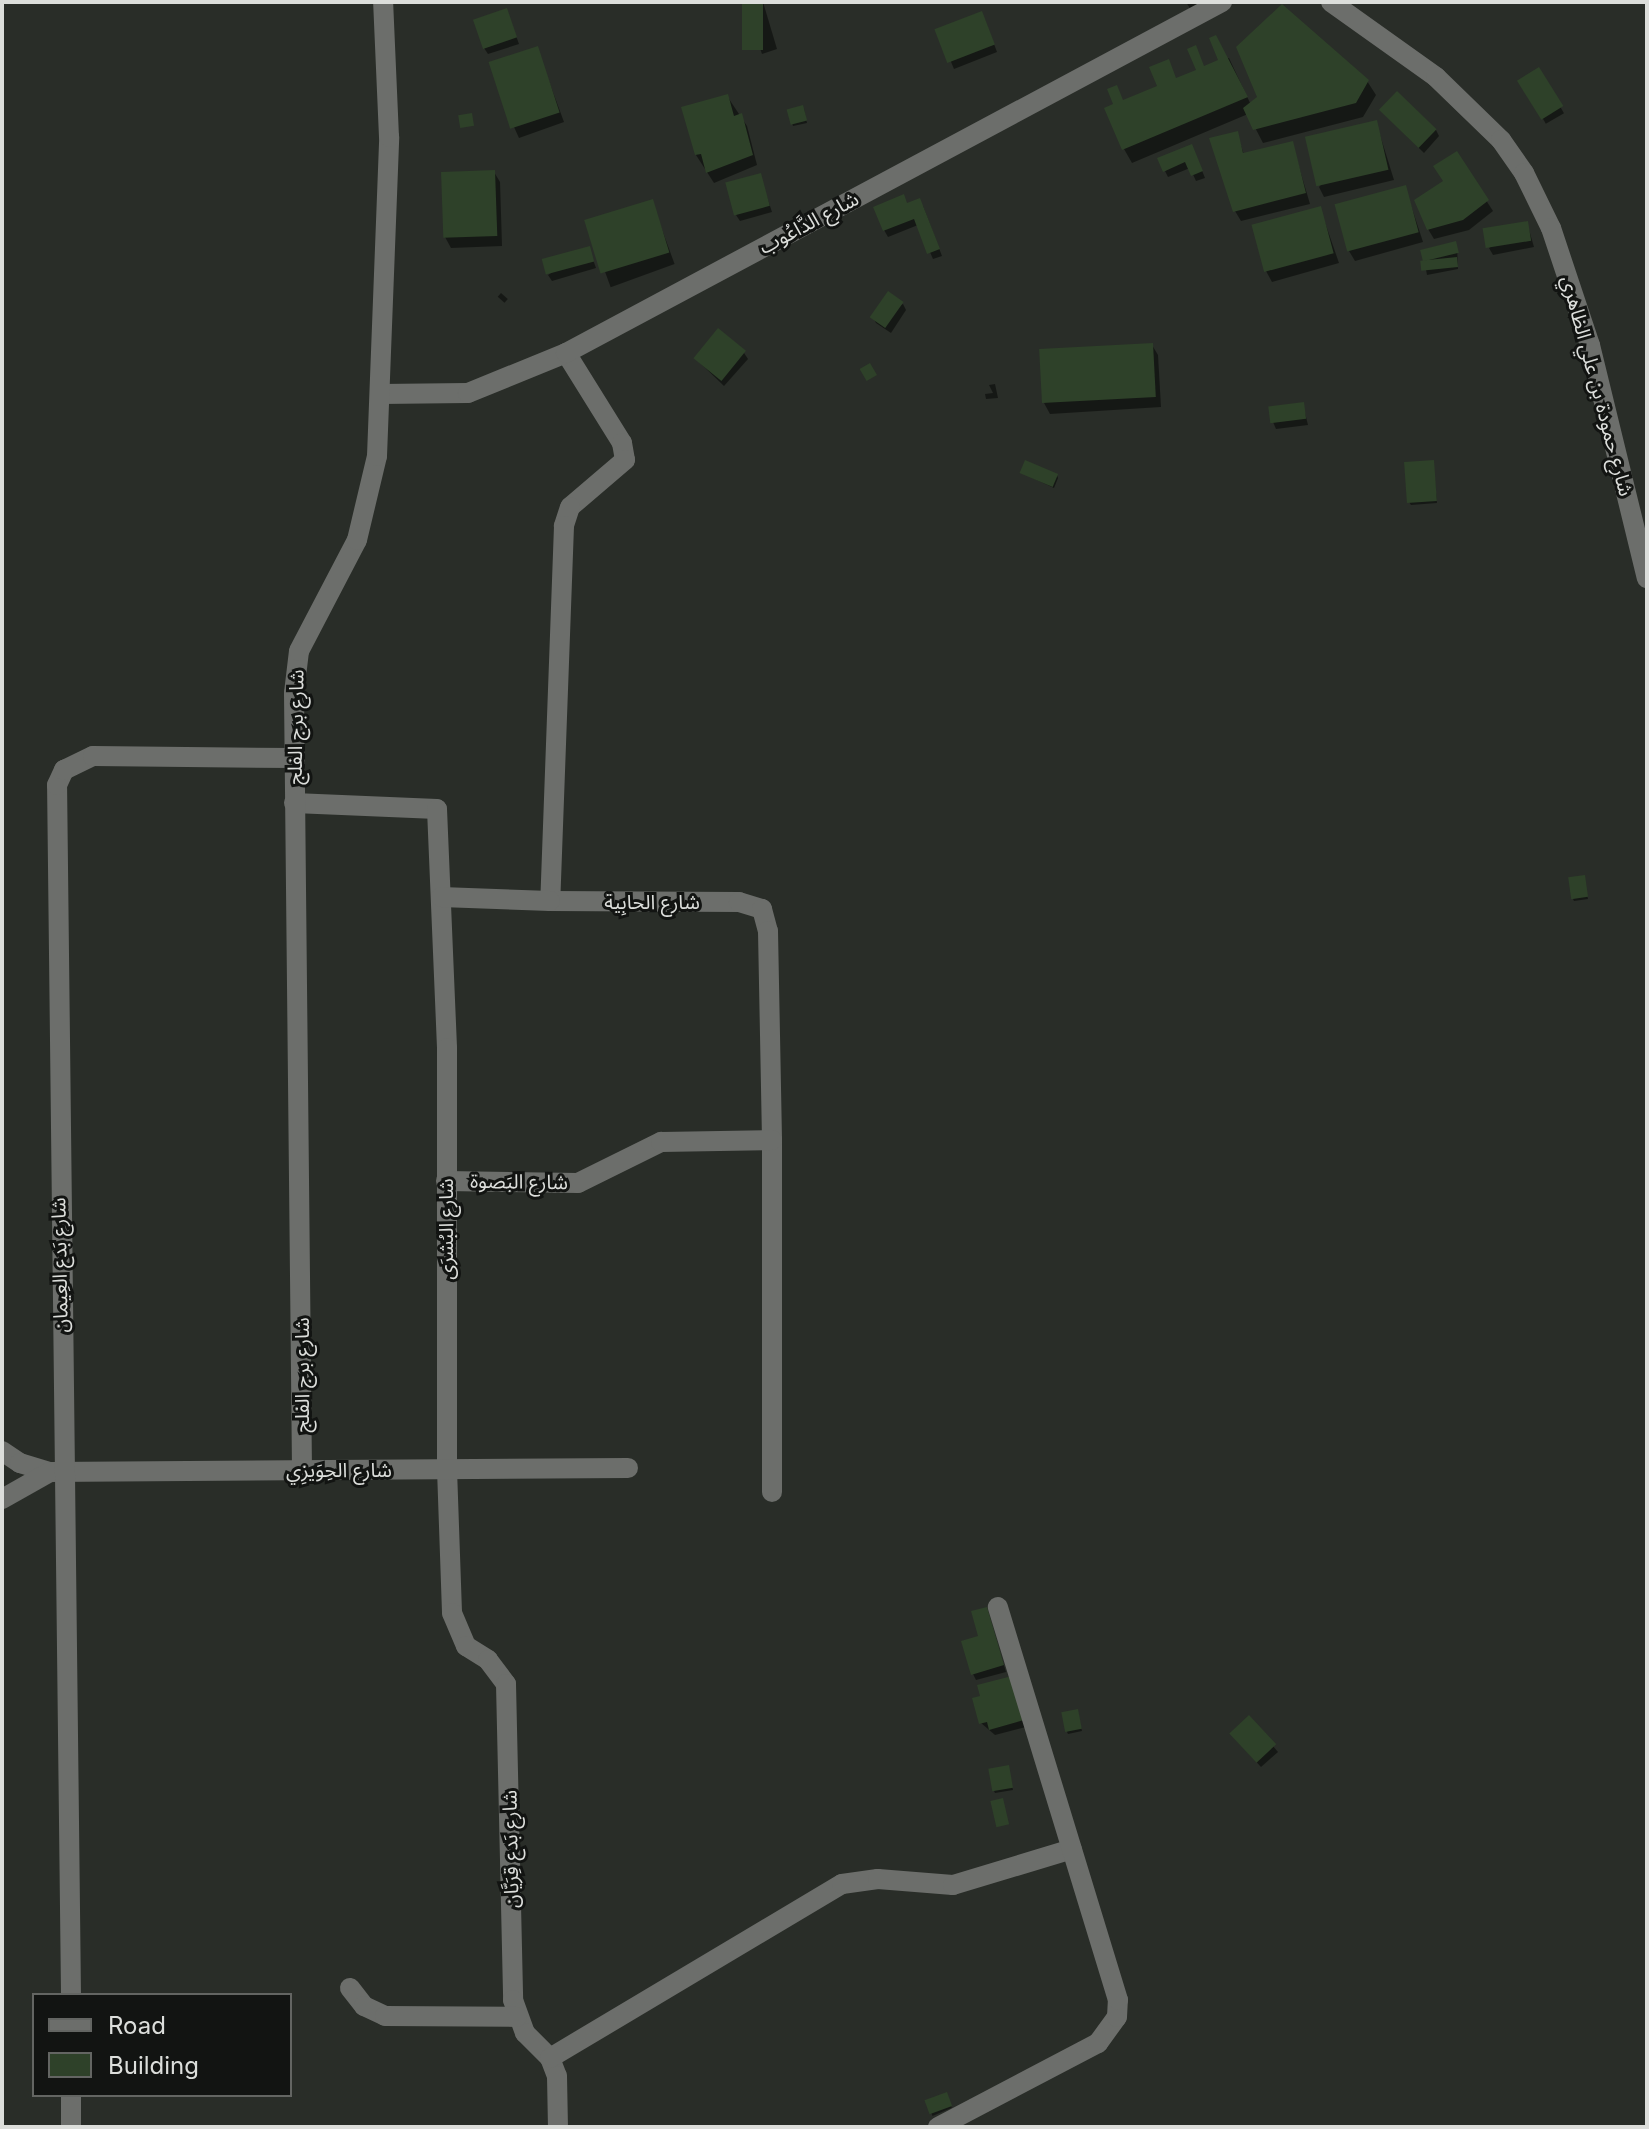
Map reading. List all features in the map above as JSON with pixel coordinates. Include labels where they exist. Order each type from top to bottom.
[{"type":"street","name":"شارع برج الفلج","points":[[302,1470],[293,758],[299,651],[357,540],[377,456],[389,137],[383,2]]},
{"type":"street","name":"شارع الدَّاعُوب","points":[[381,394],[468,393],[566,353],[1222,2]]},
{"type":"street","name":"شارع حمودة بن علي الظاهري","points":[[1331,2],[1436,77],[1501,140],[1524,173],[1551,228],[1590,345],[1647,578]]},
{"type":"street","points":[[441,897],[550,901],[564,526],[570,507],[625,460],[622,443],[566,353]]},
{"type":"street","name":"شارع بَدع العِيمان","points":[[71,1993],[56,1472],[57,785],[64,770],[93,756],[293,758]]},
{"type":"street","name":"شارع البُشرَى","points":[[294,803],[437,809],[446,1181],[447,1469],[452,1613],[466,1646]]},
{"type":"street","name":"شارع الحابِية","points":[[550,901],[739,902],[762,909],[768,931],[772,1140],[772,1492]]},
{"type":"street","name":"شارع البَصوة","points":[[446,1181],[578,1183],[661,1142],[772,1140]]},
{"type":"street","name":"شارع الحِوَيزِي","points":[[2,1451],[20,1463],[56,1472],[628,1468]]},
{"type":"street","name":"شارع الحِوَيزِي","points":[[2,1499],[56,1472]]},
{"type":"street","points":[[938,2127],[1110,2032],[1118,2000],[998,1607]]},
{"type":"street","name":"شارع بَدع قِرَيَّان","points":[[466,1646],[499,1671],[509,1699],[517,2017]]},
{"type":"street","points":[[550,2058],[842,1884],[878,1879],[931,1888],[953,1885],[1072,1849]]},
{"type":"street","points":[[350,1988],[364,2006],[385,2016],[517,2017],[550,2058],[557,2076],[558,2127]]},
{"type":"street","points":[[71,2097],[71,2127]]},
{"type":"building","points":[[742,2],[763,2],[763,50],[742,50]]},
{"type":"building","points":[[1282,4],[1369,80],[1356,103],[1253,130],[1243,108],[1257,97],[1236,47]]},
{"type":"building","points":[[507,8],[517,37],[483,49],[473,20]]},
{"type":"building","points":[[982,11],[995,45],[947,63],[934,29]]},
{"type":"building","points":[[1216,35],[1248,97],[1122,150],[1104,108],[1113,104],[1107,89],[1117,85],[1123,100],[1157,86],[1149,67],[1169,59],[1176,78],[1196,70],[1187,49],[1196,45],[1204,66],[1218,60],[1209,38]]},
{"type":"building","points":[[538,46],[560,113],[510,129],[489,62]]},
{"type":"building","points":[[1539,67],[1563,106],[1541,120],[1517,81]]},
{"type":"building","points":[[1397,91],[1437,129],[1419,148],[1379,110]]},
{"type":"building","points":[[728,94],[734,116],[742,113],[753,155],[706,173],[701,154],[695,155],[681,107]]},
{"type":"building","points":[[803,105],[807,120],[791,125],[787,109]]},
{"type":"building","points":[[472,113],[474,126],[460,128],[458,115]]},
{"type":"building","points":[[1377,120],[1388,170],[1316,186],[1305,137]]},
{"type":"building","points":[[1238,131],[1243,153],[1293,141],[1306,193],[1233,212],[1209,138]]},
{"type":"building","points":[[1192,144],[1203,171],[1191,176],[1185,162],[1163,172],[1157,158]]},
{"type":"building","points":[[1457,151],[1489,200],[1463,220],[1427,230],[1414,200],[1443,181],[1433,166]]},
{"type":"building","points":[[495,170],[497,236],[443,238],[441,172]]},
{"type":"building","points":[[761,173],[770,206],[734,215],[725,183]]},
{"type":"building","points":[[1406,185],[1419,232],[1347,251],[1335,204]]},
{"type":"building","points":[[904,194],[907,203],[920,198],[940,249],[927,254],[914,219],[883,231],[873,207]]},
{"type":"building","points":[[653,199],[669,253],[601,274],[584,220]]},
{"type":"building","points":[[1321,206],[1334,253],[1264,272],[1251,225]]},
{"type":"building","points":[[1528,221],[1531,241],[1486,248],[1483,228]]},
{"type":"building","points":[[1456,241],[1459,253],[1423,262],[1420,250]]},
{"type":"building","points":[[590,246],[594,261],[546,274],[542,259]]},
{"type":"building","points":[[1457,257],[1458,267],[1421,271],[1420,261]]},
{"type":"building","points":[[888,291],[904,302],[885,328],[870,317]]},
{"type":"building","points":[[718,328],[746,351],[721,381],[693,358]]},
{"type":"building","points":[[1153,343],[1156,397],[1042,403],[1039,349]]},
{"type":"building","points":[[870,363],[877,375],[867,381],[860,369]]},
{"type":"building","points":[[1304,402],[1306,419],[1270,423],[1268,406]]},
{"type":"building","points":[[1025,460],[1058,474],[1053,487],[1020,473]]},
{"type":"building","points":[[1434,460],[1437,501],[1407,503],[1404,462]]},
{"type":"building","points":[[1585,875],[1588,897],[1571,899],[1568,877]]},
{"type":"building","points":[[987,1607],[1004,1665],[971,1675],[961,1641],[978,1636],[971,1611]]},
{"type":"building","points":[[1012,1676],[1024,1720],[989,1730],[987,1722],[979,1724],[972,1698],[980,1696],[977,1685]]},
{"type":"building","points":[[1078,1709],[1082,1729],[1065,1732],[1061,1712]]},
{"type":"building","points":[[1249,1715],[1276,1744],[1257,1763],[1229,1733]]},
{"type":"building","points":[[1009,1765],[1013,1788],[992,1791],[988,1769]]},
{"type":"building","points":[[1003,1798],[1009,1824],[996,1827],[990,1801]]},
{"type":"building","points":[[947,2092],[952,2106],[930,2114],[924,2100]]}]
